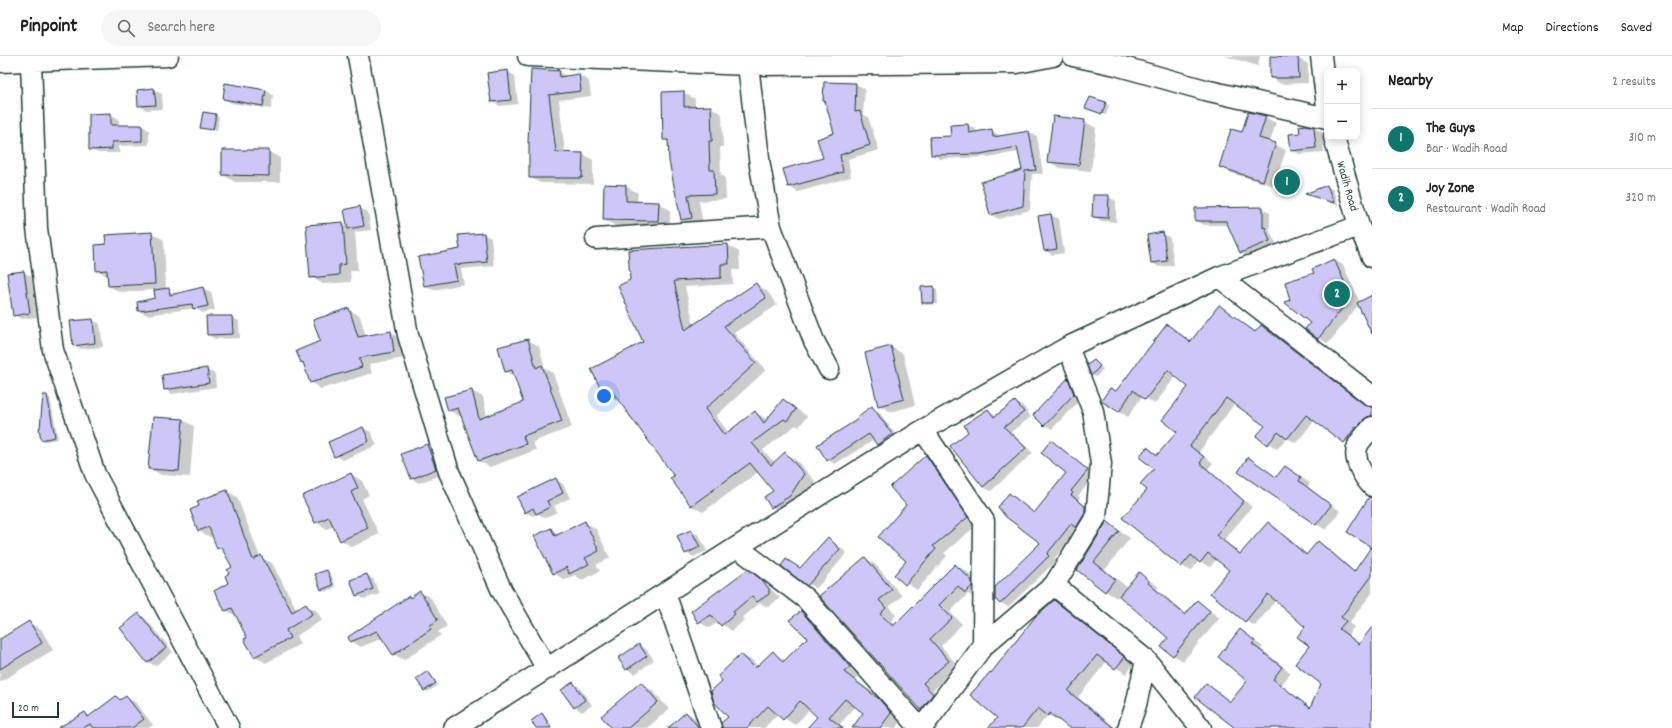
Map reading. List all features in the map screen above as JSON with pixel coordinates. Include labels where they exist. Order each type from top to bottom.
[{"type":"street","points":[[0,62],[168,56]]},
{"type":"street","points":[[358,56],[408,335],[449,472],[502,591],[547,669]]},
{"type":"street","points":[[528,56],[748,65],[1017,63],[1053,56]]},
{"type":"street","points":[[1072,56],[1116,65],[1204,90],[1324,117]]},
{"type":"street","points":[[1321,56],[1327,104]]},
{"type":"street","points":[[31,61],[37,228],[53,350],[95,474],[229,728]]},
{"type":"street","points":[[748,65],[760,166],[771,227],[814,341],[829,369]]},
{"type":"street","name":"Wadih Road","points":[[1335,140],[1359,226],[1372,257]]},
{"type":"street","points":[[454,728],[923,430],[1068,347],[1219,278],[1359,226]]},
{"type":"street","points":[[596,239],[771,227]]},
{"type":"street","points":[[1219,278],[1372,396]]},
{"type":"street","points":[[737,547],[806,599],[921,728],[983,646],[1054,585],[1096,517],[1101,464],[1094,411],[1068,347]]},
{"type":"street","points":[[1372,427],[1358,446],[1358,464],[1364,477],[1372,486]]},
{"type":"street","points":[[923,430],[984,521],[983,646]]},
{"type":"street","points":[[1054,585],[1146,660],[1201,728]]},
{"type":"street","points":[[665,593],[711,728]]},
{"type":"street","points":[[1128,728],[1136,705],[1146,660]]},
{"type":"building","points":[[1270,56],[1298,57],[1299,78],[1270,78]]},
{"type":"building","points":[[531,69],[560,71],[559,77],[579,74],[581,91],[549,95],[556,152],[583,153],[582,178],[529,178],[529,142],[528,143]]},
{"type":"building","points":[[508,70],[511,100],[491,102],[487,73]]},
{"type":"building","points":[[824,82],[856,83],[855,112],[860,111],[870,145],[840,155],[843,172],[788,187],[783,169],[823,158],[817,139],[834,133],[825,101],[823,101]]},
{"type":"building","points":[[225,83],[266,90],[263,106],[223,99]]},
{"type":"building","points":[[154,88],[156,105],[138,106],[137,90]]},
{"type":"building","points":[[684,91],[684,107],[711,106],[712,141],[709,141],[710,170],[714,170],[715,194],[688,195],[692,218],[681,220],[669,161],[668,140],[663,140],[662,92]]},
{"type":"building","points":[[1090,97],[1106,102],[1102,114],[1085,108]]},
{"type":"building","points":[[203,112],[216,114],[213,130],[200,128]]},
{"type":"building","points":[[1248,112],[1266,116],[1259,138],[1276,143],[1263,181],[1219,167],[1231,129],[1242,132]]},
{"type":"building","points":[[111,113],[111,125],[142,125],[142,141],[112,142],[112,149],[89,150],[89,114]]},
{"type":"building","points":[[1053,116],[1085,120],[1079,165],[1047,162]]},
{"type":"building","points":[[968,124],[969,133],[992,129],[993,137],[1029,131],[1036,170],[1025,171],[1023,206],[990,215],[981,182],[1022,170],[1017,147],[980,154],[931,155],[930,137],[951,136],[950,125]]},
{"type":"building","points":[[1306,125],[1314,127],[1316,148],[1291,151],[1289,134],[1300,133],[1299,126]]},
{"type":"building","points":[[222,150],[269,150],[269,176],[222,175]]},
{"type":"building","points":[[604,184],[626,185],[626,201],[659,202],[658,221],[603,220]]},
{"type":"building","points":[[1327,185],[1334,203],[1305,194]]},
{"type":"building","points":[[1093,195],[1109,195],[1108,218],[1092,217]]},
{"type":"building","points":[[360,206],[364,226],[348,229],[344,210]]},
{"type":"building","points":[[1263,207],[1263,228],[1265,227],[1270,241],[1240,253],[1226,221],[1195,221],[1195,208]]},
{"type":"building","points":[[1051,214],[1057,249],[1044,251],[1038,216]]},
{"type":"building","points":[[343,222],[346,264],[339,265],[339,275],[310,278],[306,225]]},
{"type":"building","points":[[152,232],[155,284],[108,286],[107,270],[96,271],[95,245],[106,244],[105,235]]},
{"type":"building","points":[[1163,232],[1167,261],[1151,263],[1147,235]]},
{"type":"building","points":[[484,233],[487,262],[454,265],[457,280],[424,286],[418,257],[460,249],[458,235]]},
{"type":"building","points":[[728,244],[729,264],[721,264],[721,278],[674,281],[685,330],[756,283],[766,298],[724,326],[756,363],[705,409],[724,435],[755,411],[764,423],[783,399],[796,409],[787,421],[784,419],[752,443],[771,465],[785,452],[804,474],[790,496],[771,508],[764,497],[773,491],[750,463],[691,506],[670,478],[674,476],[611,390],[603,394],[591,369],[643,342],[618,286],[630,280],[628,250]]},
{"type":"building","points":[[1334,259],[1351,297],[1318,339],[1305,329],[1310,323],[1284,302],[1290,300],[1285,282],[1314,273],[1312,269]]},
{"type":"building","points":[[24,271],[30,313],[13,316],[7,273]]},
{"type":"building","points":[[934,286],[934,303],[922,303],[921,287]]},
{"type":"building","points":[[203,287],[208,306],[193,309],[192,304],[138,311],[137,302],[155,298],[154,290],[169,288],[170,295]]},
{"type":"building","points":[[1372,295],[1372,334],[1357,303]]},
{"type":"building","points":[[1219,305],[1255,332],[1261,325],[1365,405],[1372,407],[1372,416],[1367,417],[1358,427],[1356,426],[1344,443],[1306,415],[1287,439],[1278,432],[1267,445],[1256,436],[1265,426],[1226,398],[1190,446],[1204,457],[1200,463],[1244,501],[1216,535],[1240,554],[1268,522],[1306,555],[1318,541],[1354,572],[1371,547],[1347,532],[1369,497],[1372,497],[1372,576],[1341,617],[1346,621],[1339,629],[1359,644],[1372,627],[1372,728],[1235,728],[1195,697],[1206,683],[1230,702],[1247,681],[1218,657],[1240,629],[1255,641],[1252,644],[1282,667],[1273,679],[1310,708],[1321,684],[1295,664],[1309,646],[1297,637],[1305,627],[1268,594],[1245,622],[1210,593],[1229,570],[1208,553],[1200,563],[1191,555],[1181,567],[1122,518],[1147,490],[1140,484],[1154,469],[1139,457],[1147,447],[1157,455],[1177,432],[1162,420],[1188,387],[1168,370],[1145,400],[1133,390],[1119,412],[1101,401],[1110,388],[1116,391],[1167,324],[1190,342]]},
{"type":"building","points":[[349,308],[358,337],[391,331],[394,352],[359,358],[362,367],[310,383],[303,362],[301,363],[296,351],[320,341],[313,320]]},
{"type":"building","points":[[206,316],[232,316],[233,334],[207,335]]},
{"type":"building","points":[[93,319],[95,343],[73,346],[70,321]]},
{"type":"building","points":[[528,339],[536,368],[542,365],[562,421],[523,436],[526,444],[478,461],[458,408],[448,411],[444,397],[472,390],[479,419],[523,402],[512,370],[505,372],[498,347]]},
{"type":"building","points":[[891,346],[904,399],[878,406],[865,353]]},
{"type":"building","points":[[1094,360],[1100,366],[1091,376],[1087,365]]},
{"type":"building","points":[[207,368],[209,383],[164,390],[162,375]]},
{"type":"building","points":[[1068,378],[1074,394],[1044,426],[1033,415]]},
{"type":"building","points":[[43,395],[47,395],[55,437],[41,440],[39,428]]},
{"type":"building","points":[[1015,401],[1024,412],[1004,427],[1026,448],[983,487],[950,446],[968,432],[964,425],[988,409],[994,417]]},
{"type":"building","points":[[872,406],[892,434],[877,445],[869,434],[827,461],[817,445],[858,419],[857,417]]},
{"type":"building","points":[[153,417],[183,419],[179,471],[148,469]]},
{"type":"building","points":[[363,427],[369,441],[334,457],[328,442]]},
{"type":"building","points":[[1051,440],[1088,470],[1071,491],[1073,493],[1071,495],[1085,506],[1085,513],[1076,528],[1071,524],[1047,554],[1049,556],[1000,604],[995,599],[995,587],[1040,543],[1006,517],[998,507],[1009,493],[1034,513],[1066,473],[1041,453]]},
{"type":"building","points":[[427,444],[436,469],[411,479],[401,454]]},
{"type":"building","points":[[926,455],[968,517],[933,546],[936,549],[905,585],[894,575],[906,561],[878,537],[906,505],[890,487]]},
{"type":"building","points":[[1248,457],[1276,477],[1285,466],[1301,477],[1299,481],[1331,505],[1316,525],[1238,472]]},
{"type":"building","points":[[351,473],[358,488],[351,492],[368,528],[340,541],[329,517],[315,523],[302,496]]},
{"type":"building","points":[[556,478],[563,493],[547,501],[550,507],[536,514],[533,508],[525,513],[517,497]]},
{"type":"building","points":[[227,490],[253,560],[261,555],[292,612],[306,604],[312,614],[286,630],[290,638],[254,657],[244,639],[247,638],[232,608],[225,611],[214,591],[228,583],[225,576],[229,573],[227,570],[232,567],[221,547],[217,549],[209,527],[198,531],[190,510],[199,506],[197,501]]},
{"type":"building","points":[[585,521],[599,551],[585,558],[589,564],[569,574],[567,567],[553,574],[534,536],[551,528],[555,536]]},
{"type":"building","points":[[1107,521],[1119,531],[1094,562],[1115,579],[1105,592],[1077,570]]},
{"type":"building","points":[[691,530],[700,547],[685,554],[677,536]]},
{"type":"building","points":[[828,537],[840,549],[807,586],[781,566],[786,559],[800,568]]},
{"type":"building","points":[[865,557],[892,590],[879,600],[886,608],[880,614],[893,626],[955,564],[972,581],[972,586],[965,593],[958,586],[939,605],[952,618],[930,639],[949,661],[923,683],[933,694],[921,710],[819,596]]},
{"type":"building","points":[[748,569],[763,581],[769,589],[769,594],[757,602],[752,596],[733,612],[735,614],[721,626],[711,615],[698,623],[691,611]]},
{"type":"building","points":[[327,570],[333,585],[321,590],[315,574]]},
{"type":"building","points":[[1139,572],[1149,581],[1148,583],[1185,615],[1197,600],[1210,611],[1173,656],[1161,647],[1168,638],[1119,596]]},
{"type":"building","points":[[367,574],[373,589],[356,596],[350,580]]},
{"type":"building","points":[[420,591],[438,620],[429,626],[431,629],[393,655],[377,631],[350,642],[348,637],[409,596],[410,598]]},
{"type":"building","points":[[1054,600],[1125,657],[1115,669],[1097,655],[1068,691],[1114,728],[1069,728],[1050,713],[1048,716],[1038,708],[1022,728],[988,728],[997,718],[970,695],[990,672],[991,673],[1035,617]]},
{"type":"building","points":[[801,611],[850,667],[844,672],[879,699],[891,713],[880,728],[852,728],[863,713],[845,699],[829,717],[843,728],[807,728],[817,717],[800,701],[783,720],[768,706],[747,728],[722,728],[721,723],[728,717],[714,702],[711,691],[722,681],[718,676],[741,654],[755,668],[773,651],[783,662],[807,638],[789,620]]},
{"type":"building","points":[[139,613],[166,648],[147,663],[120,628]]},
{"type":"building","points":[[29,621],[42,643],[0,669],[0,639]]},
{"type":"building","points":[[639,644],[647,656],[626,670],[618,658]]},
{"type":"building","points":[[428,671],[436,683],[424,691],[416,679]]},
{"type":"building","points":[[573,682],[585,700],[574,708],[561,690]]},
{"type":"building","points":[[641,682],[658,702],[628,728],[611,728],[601,716]]},
{"type":"building","points":[[116,696],[120,700],[126,696],[144,719],[132,728],[93,728],[90,724],[83,728],[58,728],[85,712],[88,717]]},
{"type":"building","points":[[686,712],[699,728],[668,728]]},
{"type":"building","points":[[542,713],[551,728],[536,728],[531,721]]},
{"type":"place","name":"The Guys","points":[[1287,182]]},
{"type":"place","name":"Joy Zone","points":[[1337,294]]}]
